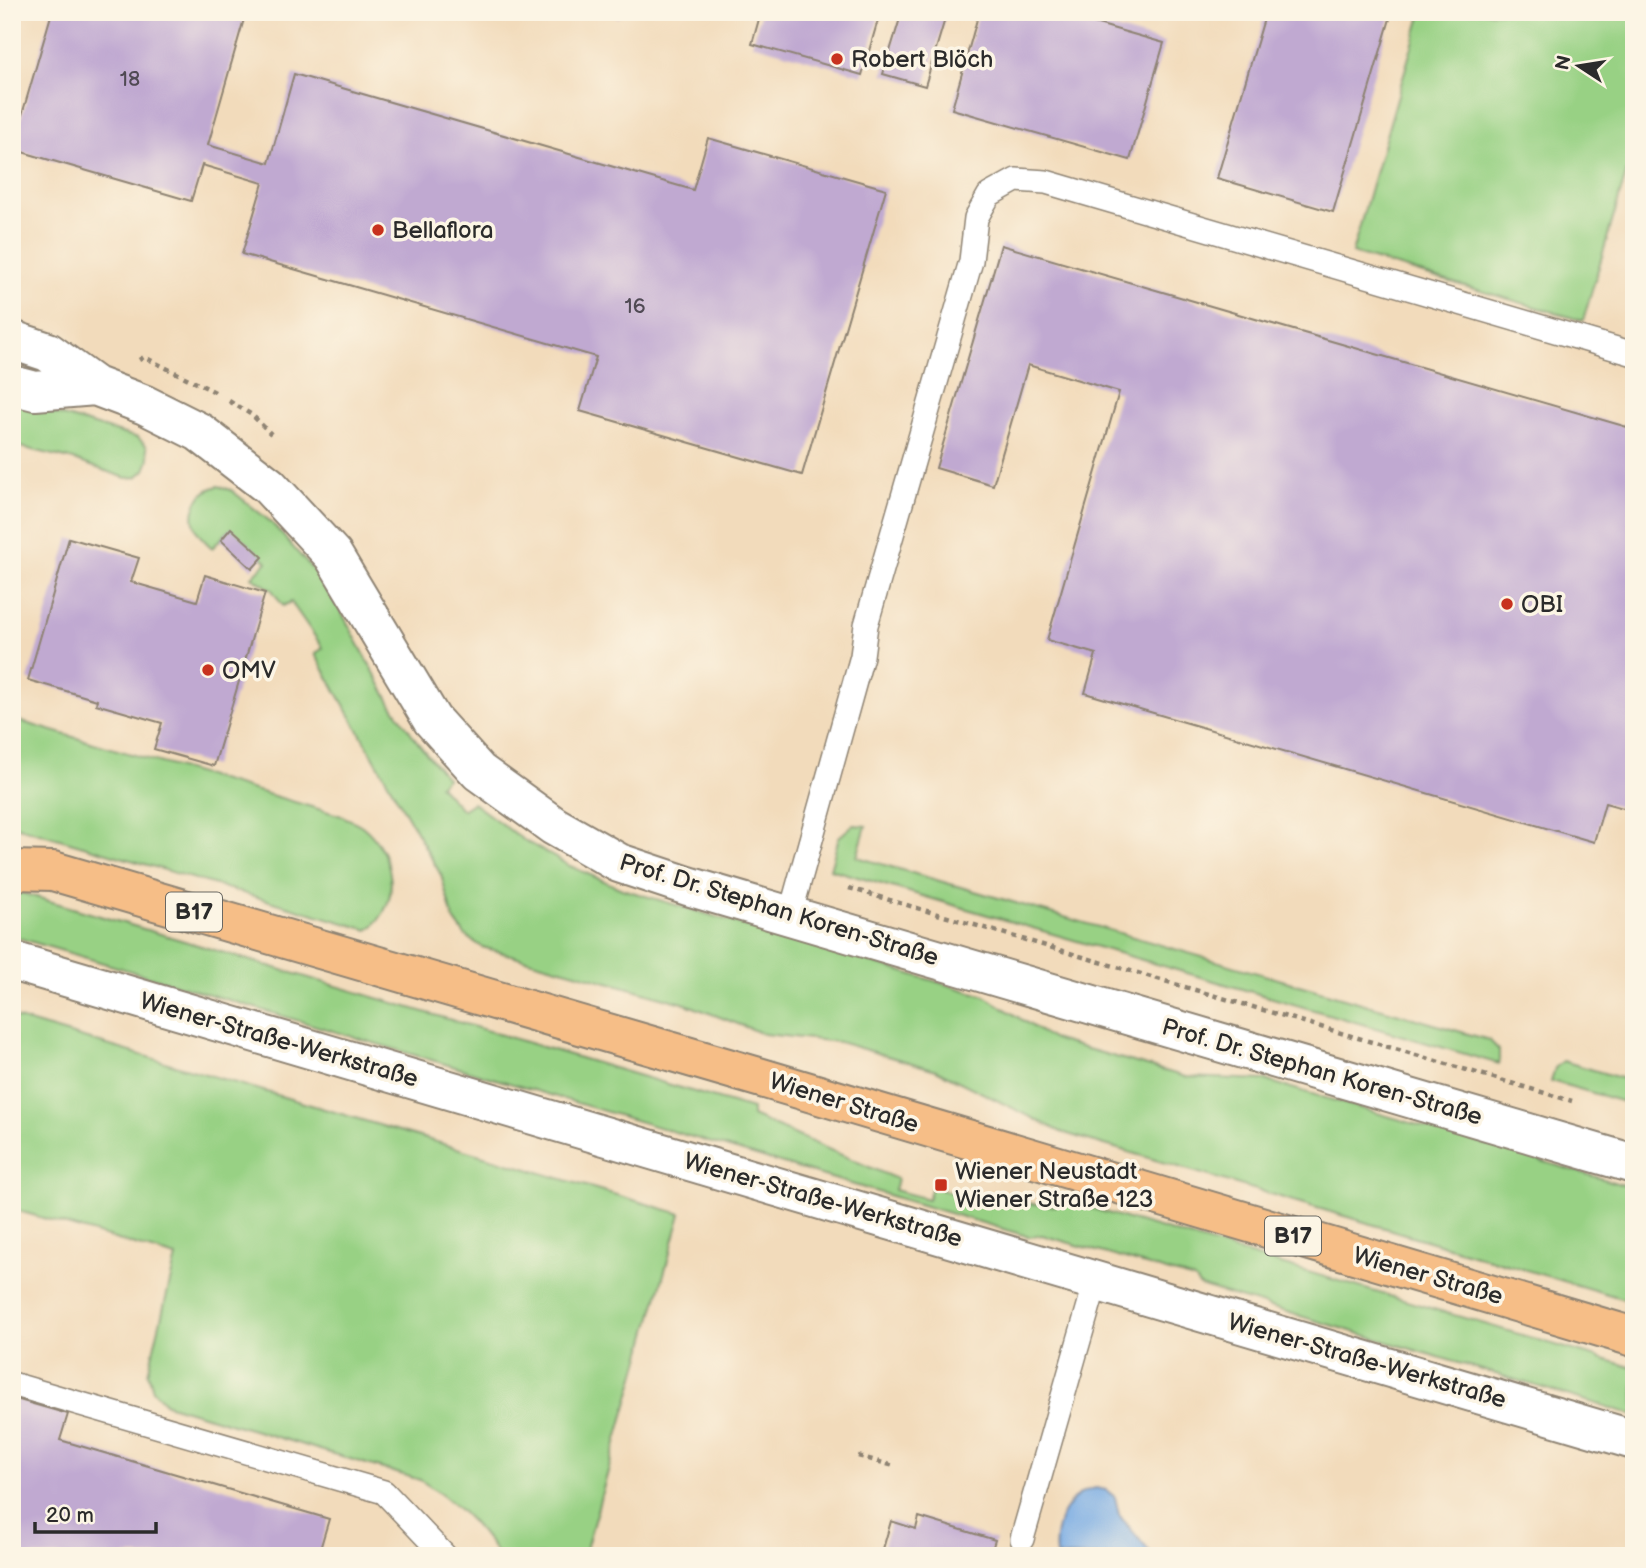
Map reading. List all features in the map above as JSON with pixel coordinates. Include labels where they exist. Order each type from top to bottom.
[{"type":"main road","name":"Wiener Straße","points":[[12,839],[53,872]]},
{"type":"main road","name":"Wiener Straße","points":[[12,870],[53,872],[1634,1337]]},
{"type":"street","name":"Prof. Dr. Stephan Koren-Straße","points":[[12,341],[48,352],[95,386],[145,405],[199,432],[269,486],[333,555],[432,720],[479,772],[554,826],[619,863],[1634,1164]]},
{"type":"street","name":"Prof. Dr. Stephan Koren-Straße","points":[[12,385],[35,391],[95,386]]},
{"type":"street","name":"Wiener-Straße-Werkstraße","points":[[12,961],[1634,1440]]},
{"type":"lane","points":[[790,915],[862,656],[866,625],[971,261],[976,218],[989,195],[1016,180],[1046,182],[1634,355]]},
{"type":"lane","points":[[1022,1539],[1096,1281]]},
{"type":"lane","points":[[12,1384],[384,1492],[445,1556]]},
{"type":"path","points":[[858,1456],[894,1466]]},
{"type":"green space","points":[[1422,12],[1634,12],[1634,147],[1583,321],[1352,253]]},
{"type":"green space","points":[[12,401],[138,438],[147,446],[149,460],[145,470],[137,477],[126,478],[74,460],[12,445]]},
{"type":"green space","points":[[218,486],[231,490],[271,522],[314,571],[342,613],[391,704],[447,778],[439,785],[462,810],[473,803],[522,839],[570,866],[622,889],[985,996],[1052,1039],[1186,1077],[1264,1080],[1634,1188],[1634,1302],[1061,1132],[936,1070],[839,1042],[764,1034],[683,1003],[482,947],[465,935],[453,918],[441,875],[315,654],[323,648],[291,602],[283,606],[272,590],[252,577],[267,562],[231,529],[212,548],[197,531],[193,516],[196,503],[205,492]]},
{"type":"green space","points":[[12,719],[355,822],[373,837],[388,863],[390,893],[386,906],[379,919],[368,930],[12,825]]},
{"type":"green space","points":[[853,825],[866,826],[857,857],[1489,1040],[1499,1050],[1499,1064],[830,869],[839,837]]},
{"type":"green space","points":[[12,890],[752,1109],[752,1116],[897,1179],[894,1190],[928,1199],[932,1187],[971,1198],[1056,1206],[1060,1199],[1634,1368],[1634,1415],[1199,1286],[1194,1279],[1042,1235],[1030,1237],[12,936]]},
{"type":"green space","points":[[12,1017],[681,1214],[584,1556],[499,1556],[464,1513],[420,1480],[166,1404],[153,1390],[148,1373],[176,1257],[12,1209]]},
{"type":"green space","points":[[1563,1061],[1634,1082],[1634,1105],[1551,1081],[1555,1068]]},
{"type":"water","points":[[1096,1488],[1106,1490],[1115,1497],[1119,1515],[1153,1556],[1056,1556],[1057,1534],[1063,1513],[1076,1497]]},
{"type":"building","points":[[52,12],[246,12],[208,145],[269,163],[294,74],[693,190],[708,138],[886,189],[802,475],[580,411],[596,357],[242,254],[263,183],[202,165],[191,201],[12,149]]},
{"type":"building","points":[[602,12],[621,12],[619,18]]},
{"type":"building","name":"Robert Blöch","points":[[761,12],[880,13],[862,75],[752,44]]},
{"type":"building","points":[[902,12],[947,12],[925,86],[883,74]]},
{"type":"building","points":[[979,12],[1056,12],[1164,43],[1130,160],[952,109]]},
{"type":"building","points":[[1266,12],[1392,12],[1333,212],[1217,178]]},
{"type":"building","points":[[1001,245],[1634,429],[1634,811],[1605,803],[1594,842],[1085,693],[1096,654],[1047,640],[1119,392],[1028,365],[993,485],[936,468]]},
{"type":"building","points":[[231,528],[263,557],[252,569],[221,540]]},
{"type":"building","points":[[69,538],[139,558],[131,582],[197,601],[205,575],[265,593],[214,766],[154,749],[162,723],[28,680]]},
{"type":"building","points":[[12,1398],[68,1414],[60,1440],[329,1519],[318,1556],[12,1556]]},
{"type":"building","points":[[919,1517],[995,1540],[990,1556],[881,1556],[891,1521],[916,1529]]},
{"type":"place","name":"Robert Blöch","points":[[837,59]]},
{"type":"place","name":"Bellaflora","points":[[378,230]]},
{"type":"place","name":"OBI","points":[[1507,604]]},
{"type":"place","name":"OMV","points":[[208,670]]},
{"type":"place","name":"Wiener Neustadt Wiener Straße 123","points":[[941,1185]]}]
